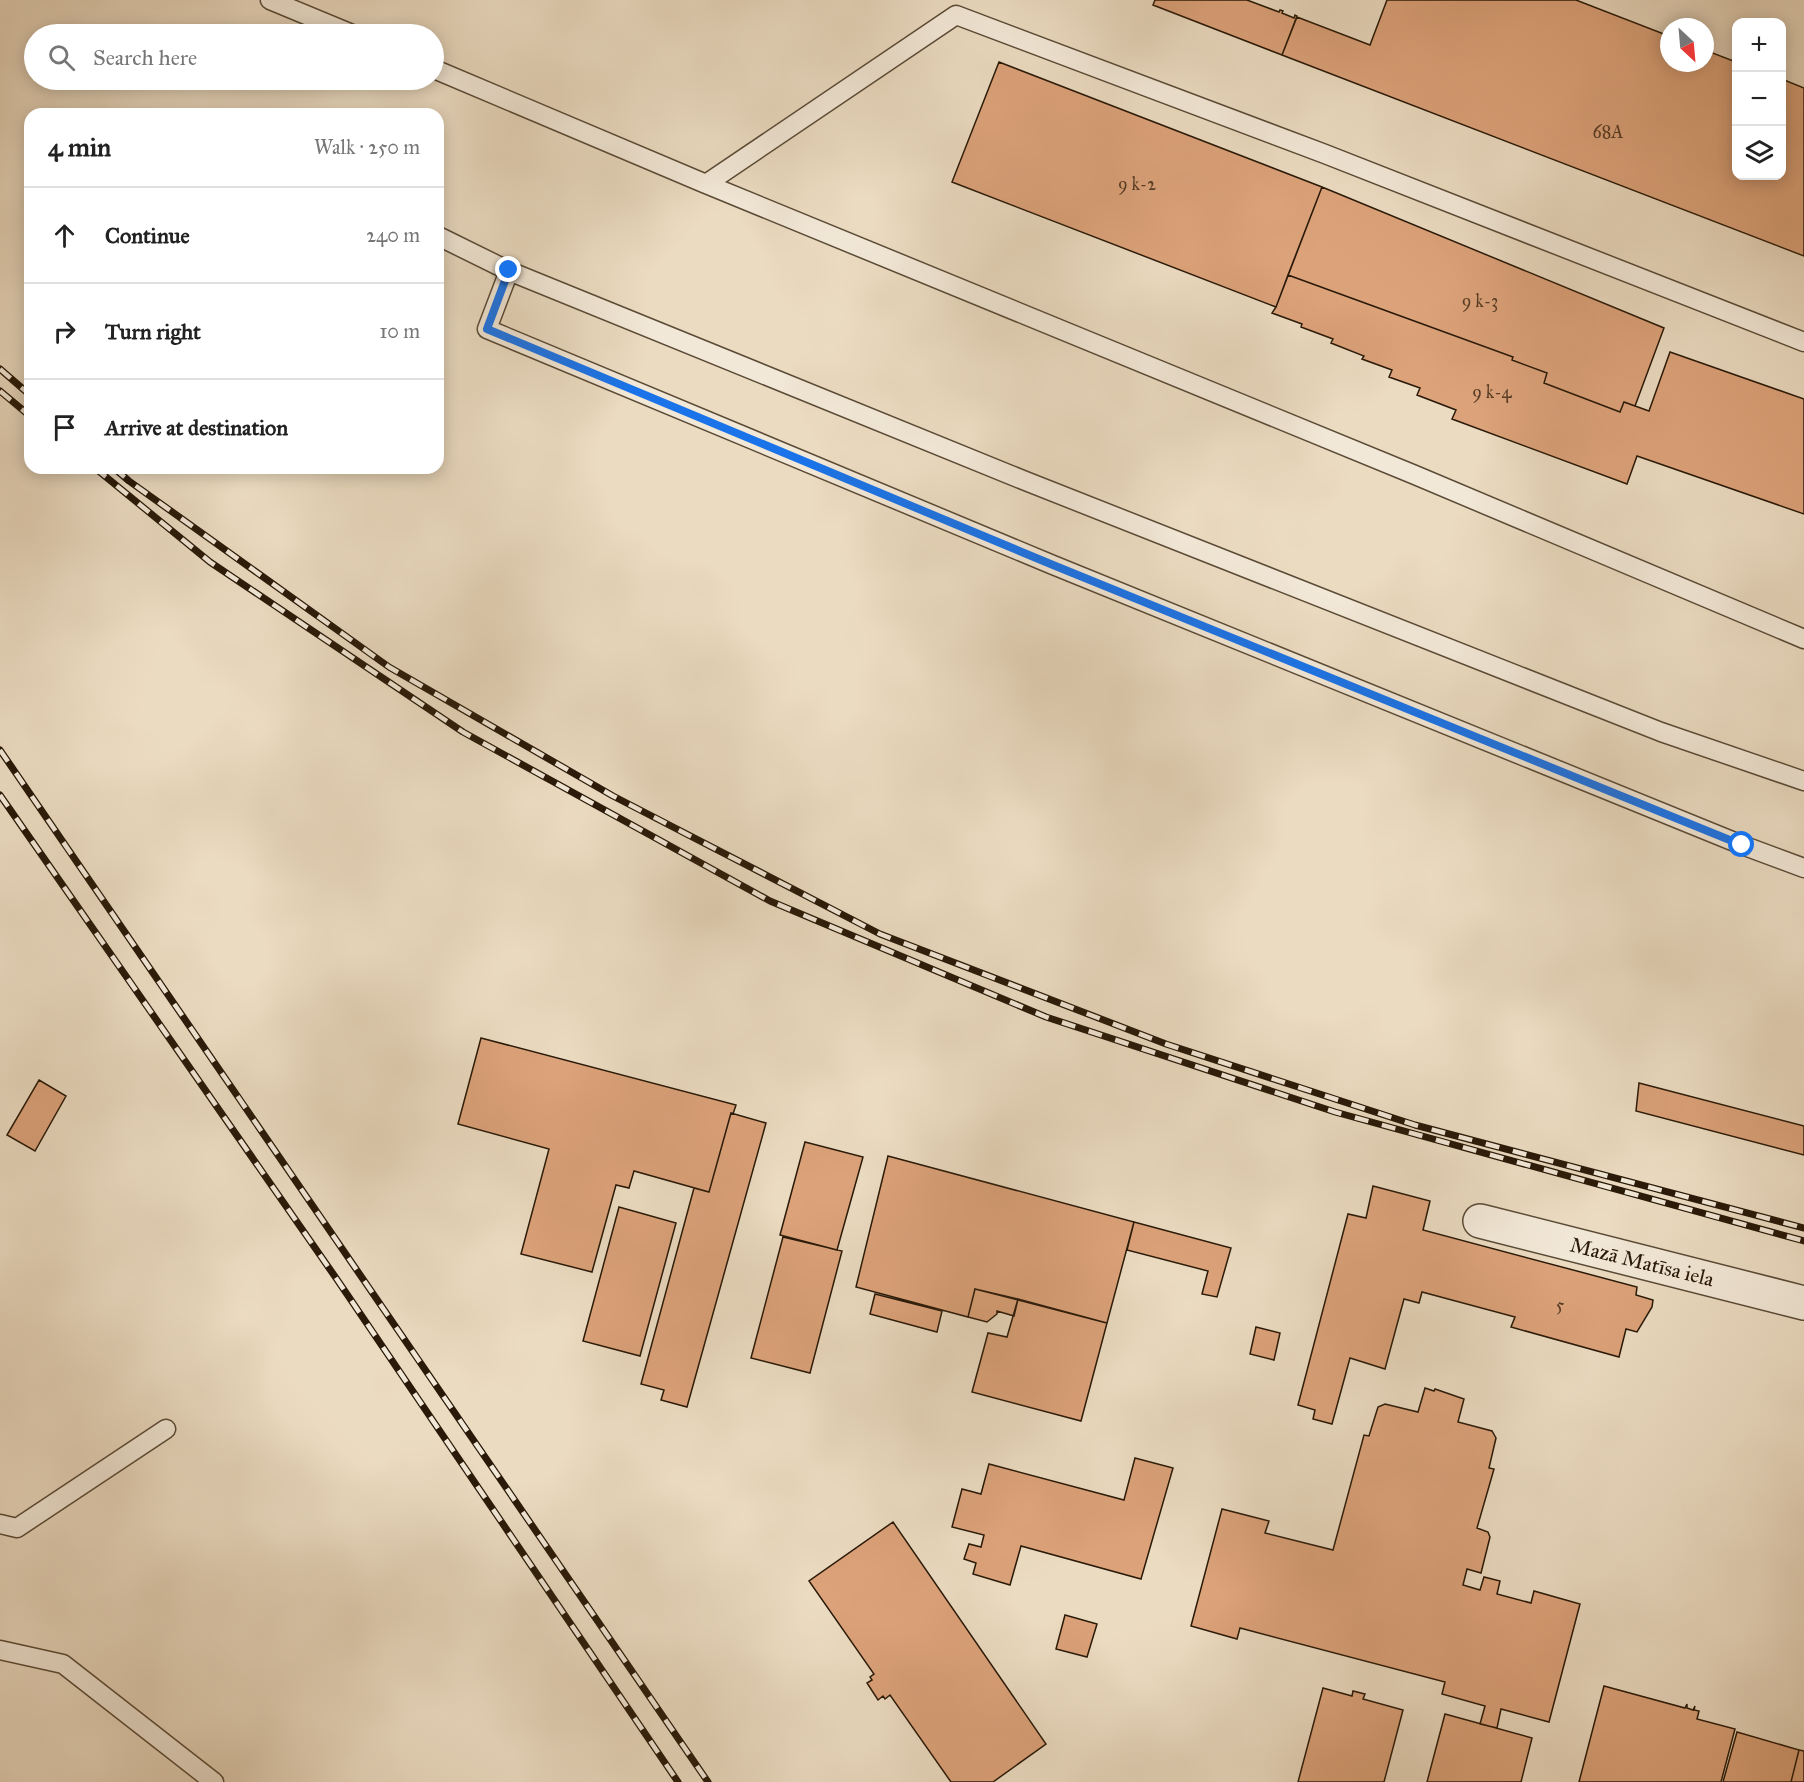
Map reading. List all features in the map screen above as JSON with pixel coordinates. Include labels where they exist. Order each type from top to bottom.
[{"type":"street","name":"Mazā Matīsa iela","points":[[1480,1221],[1804,1303]]},
{"type":"lane","points":[[270,0],[328,24]]},
{"type":"lane","points":[[706,184],[956,15],[1325,154],[1804,342]]},
{"type":"lane","points":[[444,73],[706,184],[1415,475],[1804,639]]},
{"type":"lane","points":[[444,239],[509,270],[1023,480],[1661,732],[1804,781]]},
{"type":"lane","points":[[509,270],[487,329],[1065,570],[1742,845],[1804,868]]},
{"type":"lane","points":[[0,1524],[17,1528],[166,1430]]},
{"type":"lane","points":[[0,1650],[63,1664],[214,1782]]},
{"type":"building","points":[[1155,0],[1247,0],[1279,12],[1283,11],[1282,13],[1294,18],[1295,15],[1297,16],[1282,55],[1153,5]]},
{"type":"building","points":[[1387,0],[1576,0],[1660,33],[1660,72],[1714,72],[1714,53],[1732,60],[1732,180],[1786,180],[1786,81],[1804,88],[1804,256],[1282,55],[1297,17],[1370,45]]},
{"type":"building","points":[[999,62],[1322,187],[1276,307],[952,182]]},
{"type":"building","points":[[1322,187],[1664,328],[1635,406],[1624,402],[1620,412],[1544,383],[1547,373],[1512,360],[1513,357],[1288,275]]},
{"type":"building","points":[[1288,275],[1513,357],[1512,360],[1547,373],[1544,383],[1620,412],[1624,402],[1649,411],[1670,352],[1804,399],[1804,514],[1637,456],[1627,484],[1452,419],[1456,410],[1417,395],[1420,388],[1389,377],[1392,370],[1362,359],[1364,356],[1331,343],[1333,339],[1301,327],[1302,324],[1272,313]]},
{"type":"building","points":[[481,1038],[736,1105],[733,1114],[731,1113],[709,1192],[634,1171],[629,1188],[616,1185],[592,1272],[521,1254],[549,1149],[458,1124]]},
{"type":"building","points":[[39,1080],[66,1096],[35,1151],[7,1135]]},
{"type":"building","points":[[1639,1083],[1804,1126],[1804,1155],[1636,1111]]},
{"type":"building","points":[[731,1113],[766,1123],[687,1407],[661,1400],[664,1390],[641,1384],[694,1188],[709,1192]]},
{"type":"building","points":[[805,1142],[863,1157],[837,1250],[780,1235]]},
{"type":"building","points":[[888,1156],[1134,1222],[1107,1323],[975,1289],[968,1317],[856,1287]]},
{"type":"building","points":[[1373,1186],[1430,1201],[1423,1230],[1637,1287],[1636,1295],[1653,1300],[1652,1307],[1637,1332],[1626,1329],[1619,1357],[1511,1327],[1515,1317],[1422,1292],[1419,1303],[1404,1299],[1385,1369],[1350,1358],[1332,1424],[1313,1419],[1315,1410],[1298,1405],[1348,1214],[1366,1218]]},
{"type":"building","points":[[619,1207],[676,1223],[640,1356],[583,1341]]},
{"type":"building","points":[[1134,1222],[1231,1248],[1217,1297],[1202,1294],[1208,1271],[1127,1250]]},
{"type":"building","points":[[783,1237],[842,1251],[810,1373],[751,1358]]},
{"type":"building","points":[[975,1289],[1018,1299],[1014,1316],[997,1311],[997,1314],[987,1322],[968,1317]]},
{"type":"building","points":[[875,1294],[942,1311],[937,1332],[870,1314]]},
{"type":"building","points":[[1018,1299],[1107,1323],[1081,1421],[972,1392],[988,1333],[1007,1337]]},
{"type":"building","points":[[1256,1327],[1280,1333],[1274,1360],[1250,1354]]},
{"type":"building","points":[[1425,1388],[1464,1399],[1458,1422],[1492,1431],[1496,1438],[1489,1468],[1494,1469],[1477,1528],[1488,1532],[1490,1537],[1481,1573],[1467,1569],[1463,1585],[1480,1590],[1484,1577],[1500,1581],[1497,1594],[1531,1603],[1534,1591],[1580,1604],[1549,1722],[1501,1709],[1497,1728],[1480,1724],[1485,1706],[1442,1694],[1445,1682],[1240,1628],[1237,1639],[1191,1626],[1222,1509],[1269,1521],[1265,1533],[1333,1550],[1364,1435],[1369,1436],[1378,1407],[1385,1404],[1418,1412]]},
{"type":"building","points":[[1135,1458],[1173,1468],[1141,1579],[1021,1546],[1010,1585],[973,1574],[976,1563],[964,1559],[969,1544],[981,1547],[984,1535],[952,1527],[962,1489],[981,1494],[989,1464],[1124,1500]]},
{"type":"building","points":[[893,1522],[1046,1744],[993,1782],[951,1782],[890,1695],[878,1700],[867,1683],[872,1680],[870,1677],[874,1674],[809,1581]]},
{"type":"building","points":[[1065,1615],[1097,1624],[1087,1657],[1056,1649]]},
{"type":"building","points":[[1604,1686],[1685,1708],[1687,1704],[1687,1708],[1693,1710],[1695,1706],[1694,1710],[1699,1711],[1697,1719],[1735,1729],[1721,1782],[1579,1782]]},
{"type":"building","points":[[1323,1688],[1352,1696],[1353,1691],[1365,1694],[1363,1699],[1403,1710],[1384,1782],[1298,1782]]},
{"type":"building","points":[[1445,1714],[1532,1738],[1521,1782],[1427,1782]]},
{"type":"building","points":[[1737,1732],[1799,1750],[1791,1782],[1723,1782]]},
{"type":"building","points":[[1799,1750],[1804,1751],[1804,1782],[1791,1782]]},
{"type":"railway","points":[[0,369],[24,390]]},
{"type":"railway","points":[[0,391],[24,411]]},
{"type":"railway","points":[[102,474],[210,562],[463,732],[770,901],[1046,1017],[1335,1112],[1804,1241]]},
{"type":"railway","points":[[121,474],[389,667],[613,796],[880,934],[1166,1044],[1415,1125],[1804,1228]]},
{"type":"railway","points":[[0,750],[708,1782]]},
{"type":"railway","points":[[0,795],[336,1278],[678,1782]]},
{"type":"route","points":[[509,270],[487,329],[1053,565],[1742,845]]}]
